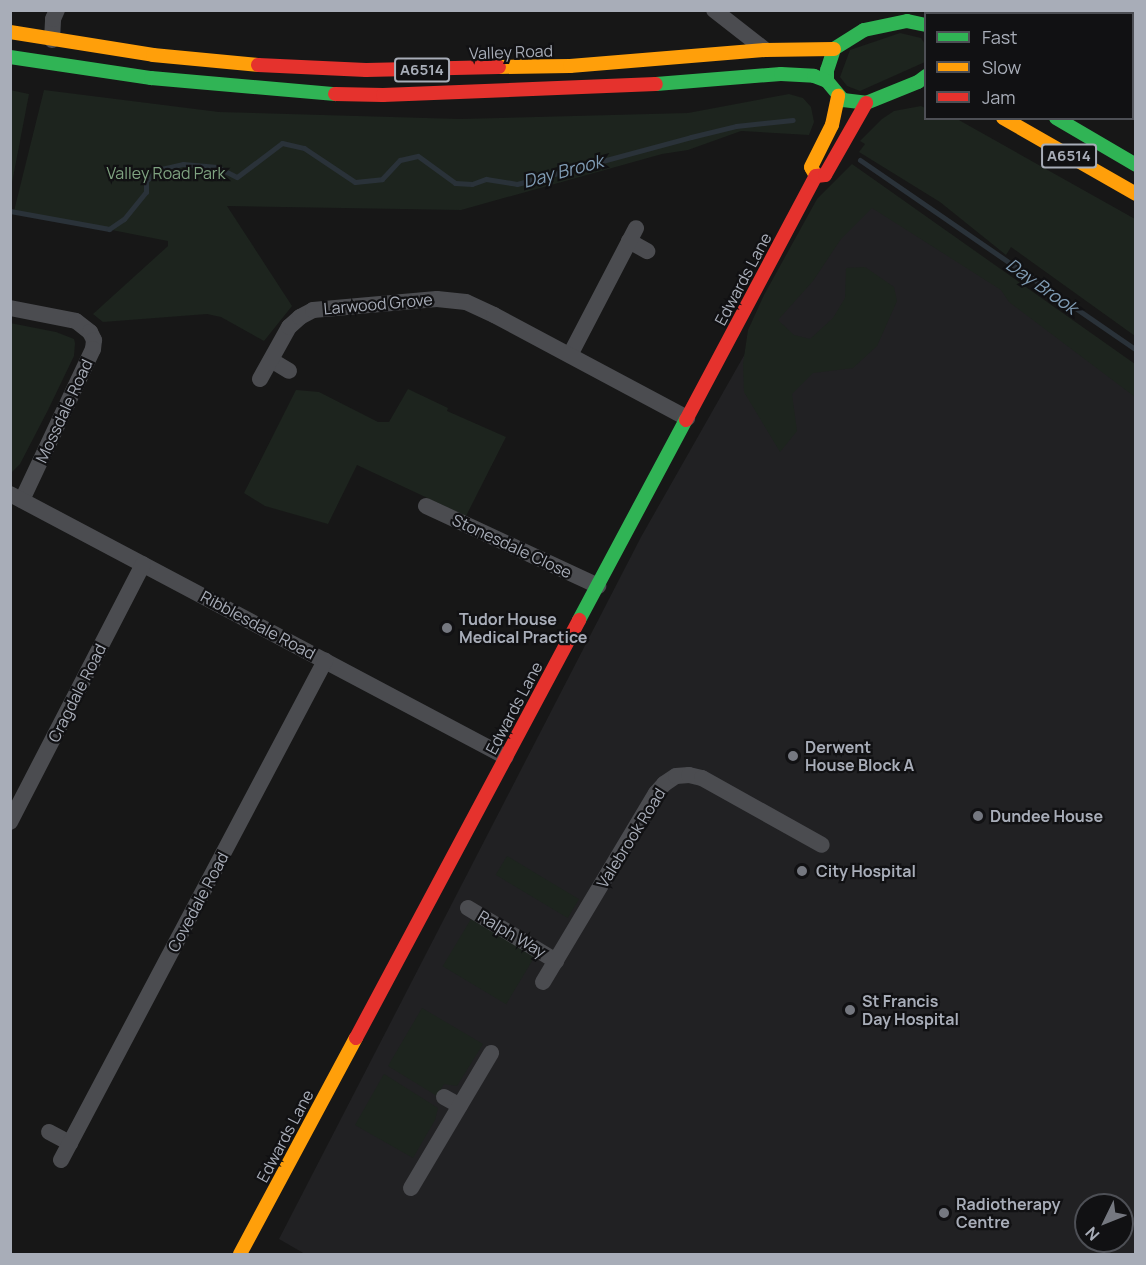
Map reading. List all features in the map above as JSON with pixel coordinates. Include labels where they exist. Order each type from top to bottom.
[{"type":"main road","points":[[883,24],[894,10]]},
{"type":"main road","points":[[923,81],[866,103],[843,100],[838,96],[827,81],[827,70],[834,49],[855,35],[883,24],[907,21],[924,25]]},
{"type":"main road","name":"Valley Road","points":[[10,32],[184,58],[366,70],[570,66],[765,50],[834,49]]},
{"type":"main road","name":"A6514","points":[[10,57],[151,78],[308,93],[372,95],[687,84],[781,74],[814,76],[827,81]]},
{"type":"main road","name":"Edwards Lane","points":[[816,176],[811,167],[832,125],[838,96]]},
{"type":"main road","name":"Edwards Lane","points":[[816,176],[825,175],[866,103]]},
{"type":"main road","name":"A6514","points":[[1006,120],[1136,194]]},
{"type":"main road","name":"A6514","points":[[1059,120],[1136,165]]},
{"type":"main road","name":"Edwards Lane","points":[[240,1254],[816,176]]},
{"type":"street","points":[[52,40],[53,19],[57,10]]},
{"type":"street","points":[[714,10],[765,50]]},
{"type":"street","points":[[570,355],[633,235],[646,251]]},
{"type":"street","name":"Larwood Grove","points":[[260,379],[289,327],[300,317],[314,310],[437,298],[466,302],[687,418]]},
{"type":"street","name":"Mossdale Road","points":[[10,308],[76,321],[90,332],[93,340],[93,349],[16,497]]},
{"type":"street","points":[[271,360],[289,371]]},
{"type":"street","name":"Ribblesdale Road","points":[[16,497],[506,757]]},
{"type":"street","name":"Stonesdale Close","points":[[426,506],[598,586]]},
{"type":"street","name":"Cragdale Road","points":[[10,822],[143,564]]},
{"type":"street","name":"Covedale Road","points":[[61,1160],[325,661]]},
{"type":"street","name":"Valebrook Road","points":[[543,982],[656,793],[676,776],[689,775],[702,778],[822,845]]},
{"type":"street","name":"Ralph Way","points":[[468,908],[556,961]]},
{"type":"street","points":[[411,1188],[491,1053]]},
{"type":"street","points":[[444,1097],[460,1106]]},
{"type":"street","points":[[49,1132],[70,1143]]},
{"type":"shaded area","name":"City Hospital","points":[[851,167],[1135,369],[1135,1254],[305,1254],[279,1239],[641,537]]},
{"type":"green space","points":[[900,33],[921,38],[924,42],[924,62],[860,91],[847,86],[840,77],[850,50]]},
{"type":"green space","points":[[10,90],[29,94],[11,188],[10,188]]},
{"type":"green space","name":"Valley Road Park","points":[[44,90],[219,112],[460,119],[688,113],[789,94],[803,98],[811,107],[814,122],[809,135],[741,131],[688,150],[662,154],[461,210],[227,206],[292,306],[264,341],[221,317],[207,314],[103,322],[93,314],[168,246],[168,241],[14,211]]},
{"type":"green space","points":[[921,106],[924,108],[924,120],[959,120],[1135,219],[1135,336],[1011,247],[1006,255],[940,202],[859,152],[865,144],[860,141],[882,119],[894,111]]},
{"type":"green space","points":[[852,164],[1135,364],[1135,397],[1009,302],[1001,290],[872,208],[841,239],[813,281],[778,320],[794,335],[810,339],[833,318],[845,298],[846,268],[865,267],[894,287],[897,301],[877,346],[853,368],[813,373],[792,394],[797,431],[780,452],[744,392],[743,364],[748,330],[764,295],[817,199]]},
{"type":"green space","points":[[10,323],[56,332],[74,339],[75,343],[74,356],[48,410],[20,464],[12,472]]},
{"type":"green space","points":[[408,389],[448,408],[447,411],[506,437],[466,516],[357,465],[328,524],[265,506],[244,493],[296,390],[319,392],[378,422],[389,422]]},
{"type":"green space","points":[[507,856],[579,899],[568,918],[496,875]]},
{"type":"green space","points":[[471,919],[534,957],[506,1004],[443,966]]},
{"type":"green space","points":[[422,1008],[483,1044],[457,1086],[444,1084],[437,1096],[388,1066]]},
{"type":"green space","points":[[384,1074],[438,1108],[435,1120],[413,1158],[355,1125]]},
{"type":"waterway","name":"Day Brook","points":[[10,211],[109,229],[124,219],[146,192],[146,181],[157,170],[183,164],[217,167],[237,177],[282,143],[304,148],[355,182],[382,179],[400,160],[418,156],[455,183],[472,184],[486,179],[517,184],[736,126],[793,120]]},
{"type":"waterway","name":"Day Brook","points":[[860,160],[1136,350]]},
{"type":"traffic: fast","points":[[924,25],[907,21],[864,30],[834,49],[827,70],[827,81],[843,100],[866,103],[924,78]]},
{"type":"traffic: fast","points":[[10,57],[151,78],[335,94]]},
{"type":"traffic: fast","points":[[656,84],[781,74],[814,76],[827,81]]},
{"type":"traffic: fast","points":[[1059,120],[1136,165]]},
{"type":"traffic: fast","points":[[579,620],[686,420]]},
{"type":"traffic: slow","points":[[10,32],[153,55],[258,65]]},
{"type":"traffic: slow","points":[[499,67],[570,66],[765,50],[834,49]]},
{"type":"traffic: slow","points":[[816,176],[811,167],[832,125],[838,96]]},
{"type":"traffic: slow","points":[[1006,120],[1136,194]]},
{"type":"traffic: slow","points":[[240,1254],[356,1038]]},
{"type":"traffic: jam","points":[[258,65],[366,70],[499,67]]},
{"type":"traffic: jam","points":[[335,94],[383,95],[656,84]]},
{"type":"traffic: jam","points":[[686,420],[816,176],[825,175],[866,103]]},
{"type":"traffic: jam","points":[[356,1038],[579,620]]},
{"type":"place","name":"Tudor House Medical Practice","points":[[447,628]]},
{"type":"place","name":"Derwent House Block A","points":[[793,756]]},
{"type":"place","name":"Dundee House","points":[[978,816]]},
{"type":"place","name":"City Hospital","points":[[802,871]]},
{"type":"place","name":"St Francis Day Hospital","points":[[850,1010]]},
{"type":"place","name":"Radiotherapy Centre","points":[[944,1213]]}]
